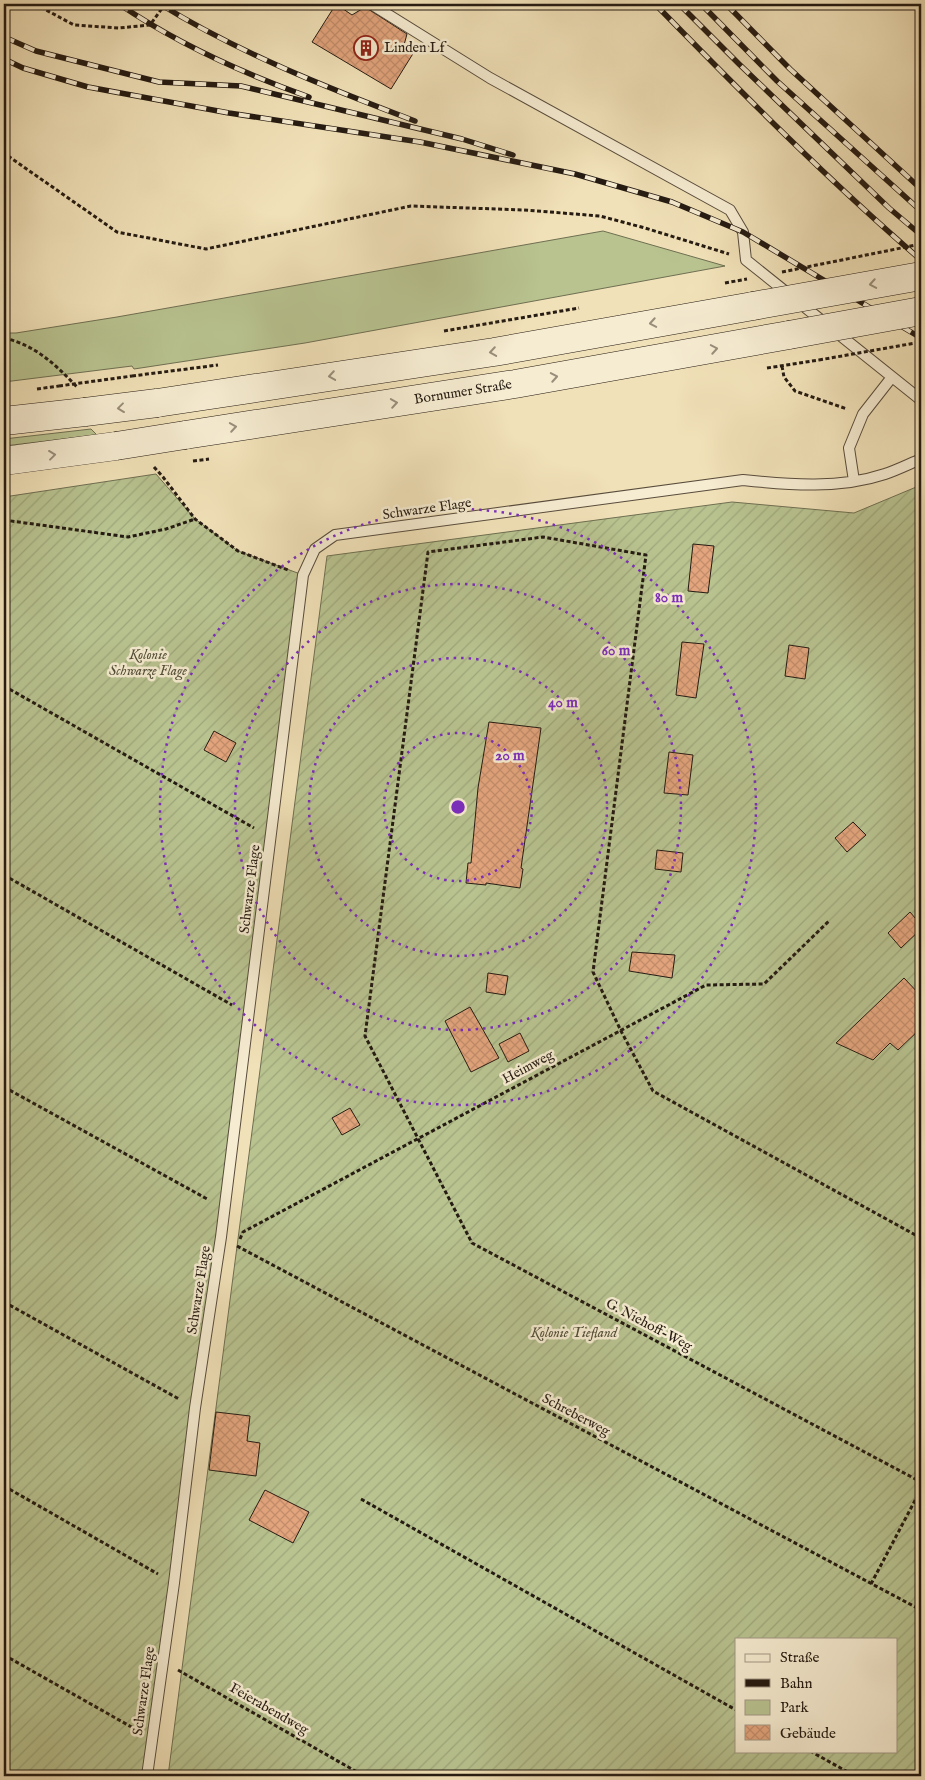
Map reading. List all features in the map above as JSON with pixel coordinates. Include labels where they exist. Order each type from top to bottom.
[{"type":"main road","points":[[4,421],[156,404],[494,352],[921,276]]},
{"type":"main road","name":"Bornumer Straße","points":[[4,461],[116,446],[515,384],[921,311]]},
{"type":"lane","points":[[371,4],[490,78],[730,210],[742,232],[746,260],[921,400]]},
{"type":"lane","points":[[854,481],[849,448],[862,414],[892,377]]},
{"type":"lane","name":"Schwarze Flage","points":[[147,1776],[174,1583],[195,1408],[225,1209],[303,575],[315,549],[335,536],[743,480],[798,485],[854,481],[884,474],[921,459]]},
{"type":"path","points":[[35,4],[74,24],[119,28],[150,25],[166,4]]},
{"type":"path","points":[[4,151],[8,156],[117,232],[206,249],[411,206],[524,210],[600,216],[746,260]]},
{"type":"path","points":[[781,272],[921,244]]},
{"type":"path","points":[[725,283],[753,278]]},
{"type":"path","points":[[442,331],[588,306]]},
{"type":"path","points":[[4,338],[16,341],[40,352],[68,378]]},
{"type":"path","points":[[819,360],[921,342]]},
{"type":"path","points":[[59,386],[219,365]]},
{"type":"path","points":[[782,366],[784,376],[795,391],[862,414]]},
{"type":"path","points":[[163,476],[195,519],[238,551],[303,575]]},
{"type":"path","points":[[4,520],[128,537],[166,529],[195,519]]},
{"type":"path","name":"G. Niehoff-Weg","points":[[621,1031],[593,972],[646,555],[543,537],[428,552],[365,1036],[472,1243],[921,1482]]},
{"type":"path","points":[[4,686],[270,837]]},
{"type":"path","points":[[4,875],[248,1014]]},
{"type":"path","name":"Heimweg","points":[[237,1246],[243,1232],[706,986],[764,984],[830,920]]},
{"type":"path","points":[[621,1031],[652,1091],[921,1238]]},
{"type":"path","points":[[4,1087],[225,1209]]},
{"type":"path","name":"Schreberweg","points":[[221,1237],[921,1610]]},
{"type":"path","points":[[4,1302],[195,1408]]},
{"type":"path","points":[[4,1486],[174,1583]]},
{"type":"path","points":[[871,1584],[921,1489]]},
{"type":"path","points":[[361,1499],[735,1709]]},
{"type":"path","points":[[4,1655],[151,1738]]},
{"type":"path","name":"Feierabendweg","points":[[162,1661],[364,1776]]},
{"type":"path","points":[[812,1752],[854,1776]]},
{"type":"green space","points":[[603,231],[725,266],[305,343],[134,369],[132,366],[4,382],[4,333],[16,333],[117,317]]},
{"type":"green space","points":[[91,429],[97,435],[4,446],[4,439]]},
{"type":"green space","name":"Kolonie Schwarze Flage","points":[[156,474],[195,519],[238,551],[303,575],[147,1776],[4,1776],[4,497]]},
{"type":"green space","name":"Kolonie Tiefland","points":[[921,485],[921,1776],[168,1776],[327,556],[732,502],[854,513]]},
{"type":"building","name":"Linden Lf","points":[[336,4],[352,15],[365,7],[407,34],[404,45],[414,52],[391,89],[312,42]]},
{"type":"building","points":[[693,544],[714,546],[708,593],[688,591]]},
{"type":"building","points":[[682,642],[704,644],[696,698],[676,695]]},
{"type":"building","points":[[789,645],[809,648],[805,679],[785,676]]},
{"type":"building","points":[[489,722],[541,728],[521,868],[523,869],[520,888],[486,883],[486,885],[466,883],[468,863],[471,863],[478,788]]},
{"type":"building","points":[[214,731],[236,743],[226,762],[204,750]]},
{"type":"building","points":[[669,752],[693,755],[688,795],[664,793]]},
{"type":"building","points":[[853,822],[866,835],[847,852],[835,838]]},
{"type":"building","points":[[657,850],[683,853],[681,872],[655,869]]},
{"type":"building","points":[[910,912],[921,925],[921,929],[901,948],[888,933]]},
{"type":"building","points":[[632,952],[675,955],[672,978],[629,971]]},
{"type":"building","points":[[488,973],[508,976],[505,995],[486,992]]},
{"type":"building","points":[[904,978],[921,996],[921,1028],[898,1050],[890,1043],[873,1060],[836,1043]]},
{"type":"building","points":[[470,1007],[499,1058],[471,1072],[445,1021]]},
{"type":"building","points":[[520,1033],[529,1051],[508,1062],[499,1044]]},
{"type":"building","points":[[350,1108],[360,1125],[342,1135],[332,1118]]},
{"type":"building","points":[[216,1412],[250,1416],[247,1441],[260,1443],[256,1476],[209,1470]]},
{"type":"building","points":[[265,1490],[309,1512],[293,1543],[249,1520]]},
{"type":"railway","points":[[119,4],[187,45],[235,68],[309,97]]},
{"type":"railway","points":[[160,4],[252,54],[350,96],[415,121]]},
{"type":"railway","points":[[655,4],[752,103],[886,230],[921,260]]},
{"type":"railway","points":[[679,4],[889,208],[921,235]]},
{"type":"railway","points":[[701,4],[777,81],[921,211]]},
{"type":"railway","points":[[726,4],[790,69],[921,189]]},
{"type":"railway","points":[[4,37],[36,51],[159,82],[241,86],[462,139],[513,155]]},
{"type":"railway","points":[[4,59],[23,68],[88,87],[229,113],[420,142],[575,174],[672,202],[743,232],[921,338]]},
{"type":"place","name":"Linden Lf","points":[[366,48]]}]
